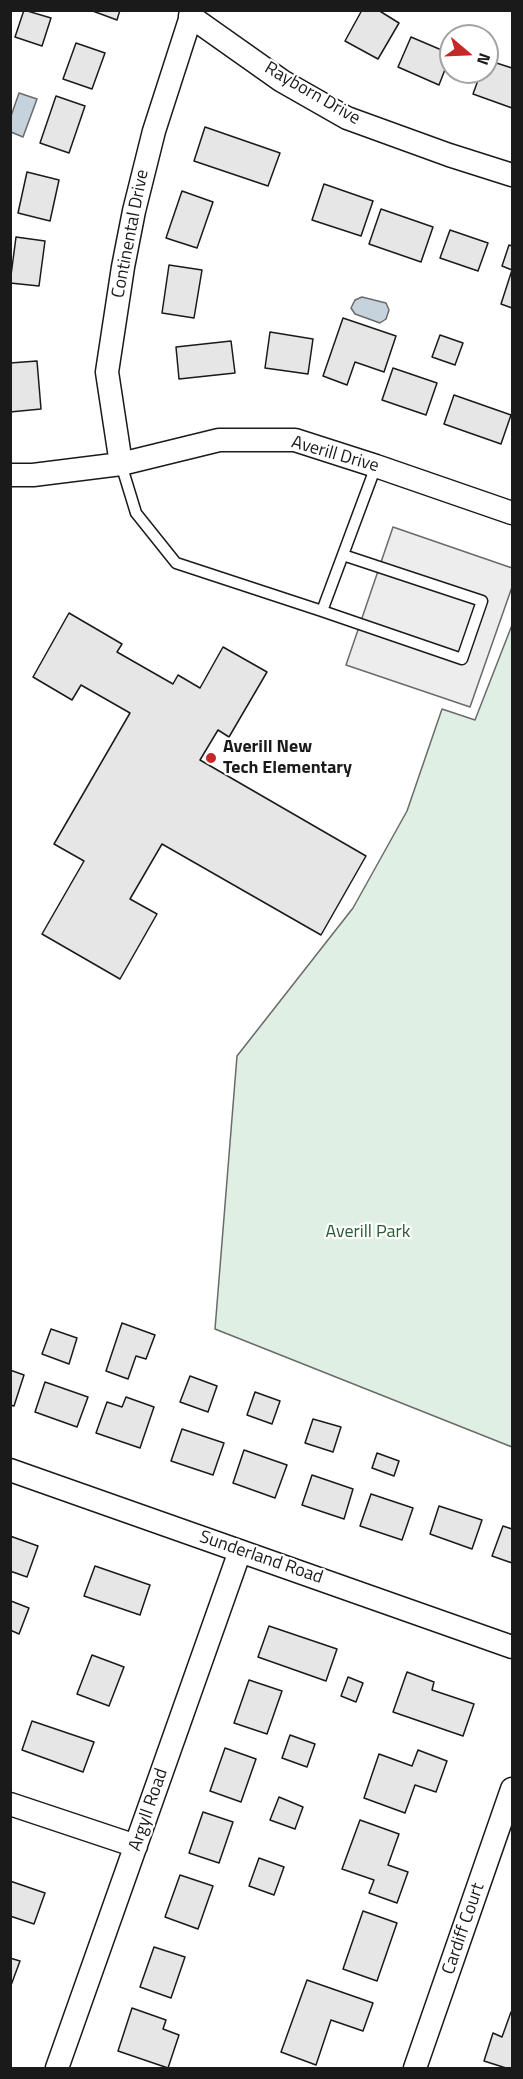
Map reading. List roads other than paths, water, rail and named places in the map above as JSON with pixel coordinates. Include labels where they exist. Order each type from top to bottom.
[{"type":"street","name":"Rayborn Drive","points":[[192,13],[282,81],[348,118],[449,155],[513,175]]},
{"type":"street","name":"Continental Drive","points":[[121,464],[107,372],[123,267],[154,131],[192,13]]},
{"type":"street","name":"Averill Drive","points":[[10,475],[33,475],[121,464],[219,440],[295,440],[513,513]]},
{"type":"street","name":"Sunderland Road","points":[[10,1470],[513,1647]]},
{"type":"street","name":"Argyll Road","points":[[57,2068],[240,1551]]},
{"type":"street","name":"Cardiff Court","points":[[415,2068],[513,1789]]},
{"type":"street","points":[[10,1804],[136,1846]]},
{"type":"lane","points":[[121,464],[136,513],[176,563],[462,659],[482,601],[343,555]]},
{"type":"lane","points":[[322,611],[376,466]]},
{"type":"place","name":"Averill New Tech Elementary","points":[[211,758]]},
{"type":"park label","name":"Averill Park","points":[[368,1233]]}]
